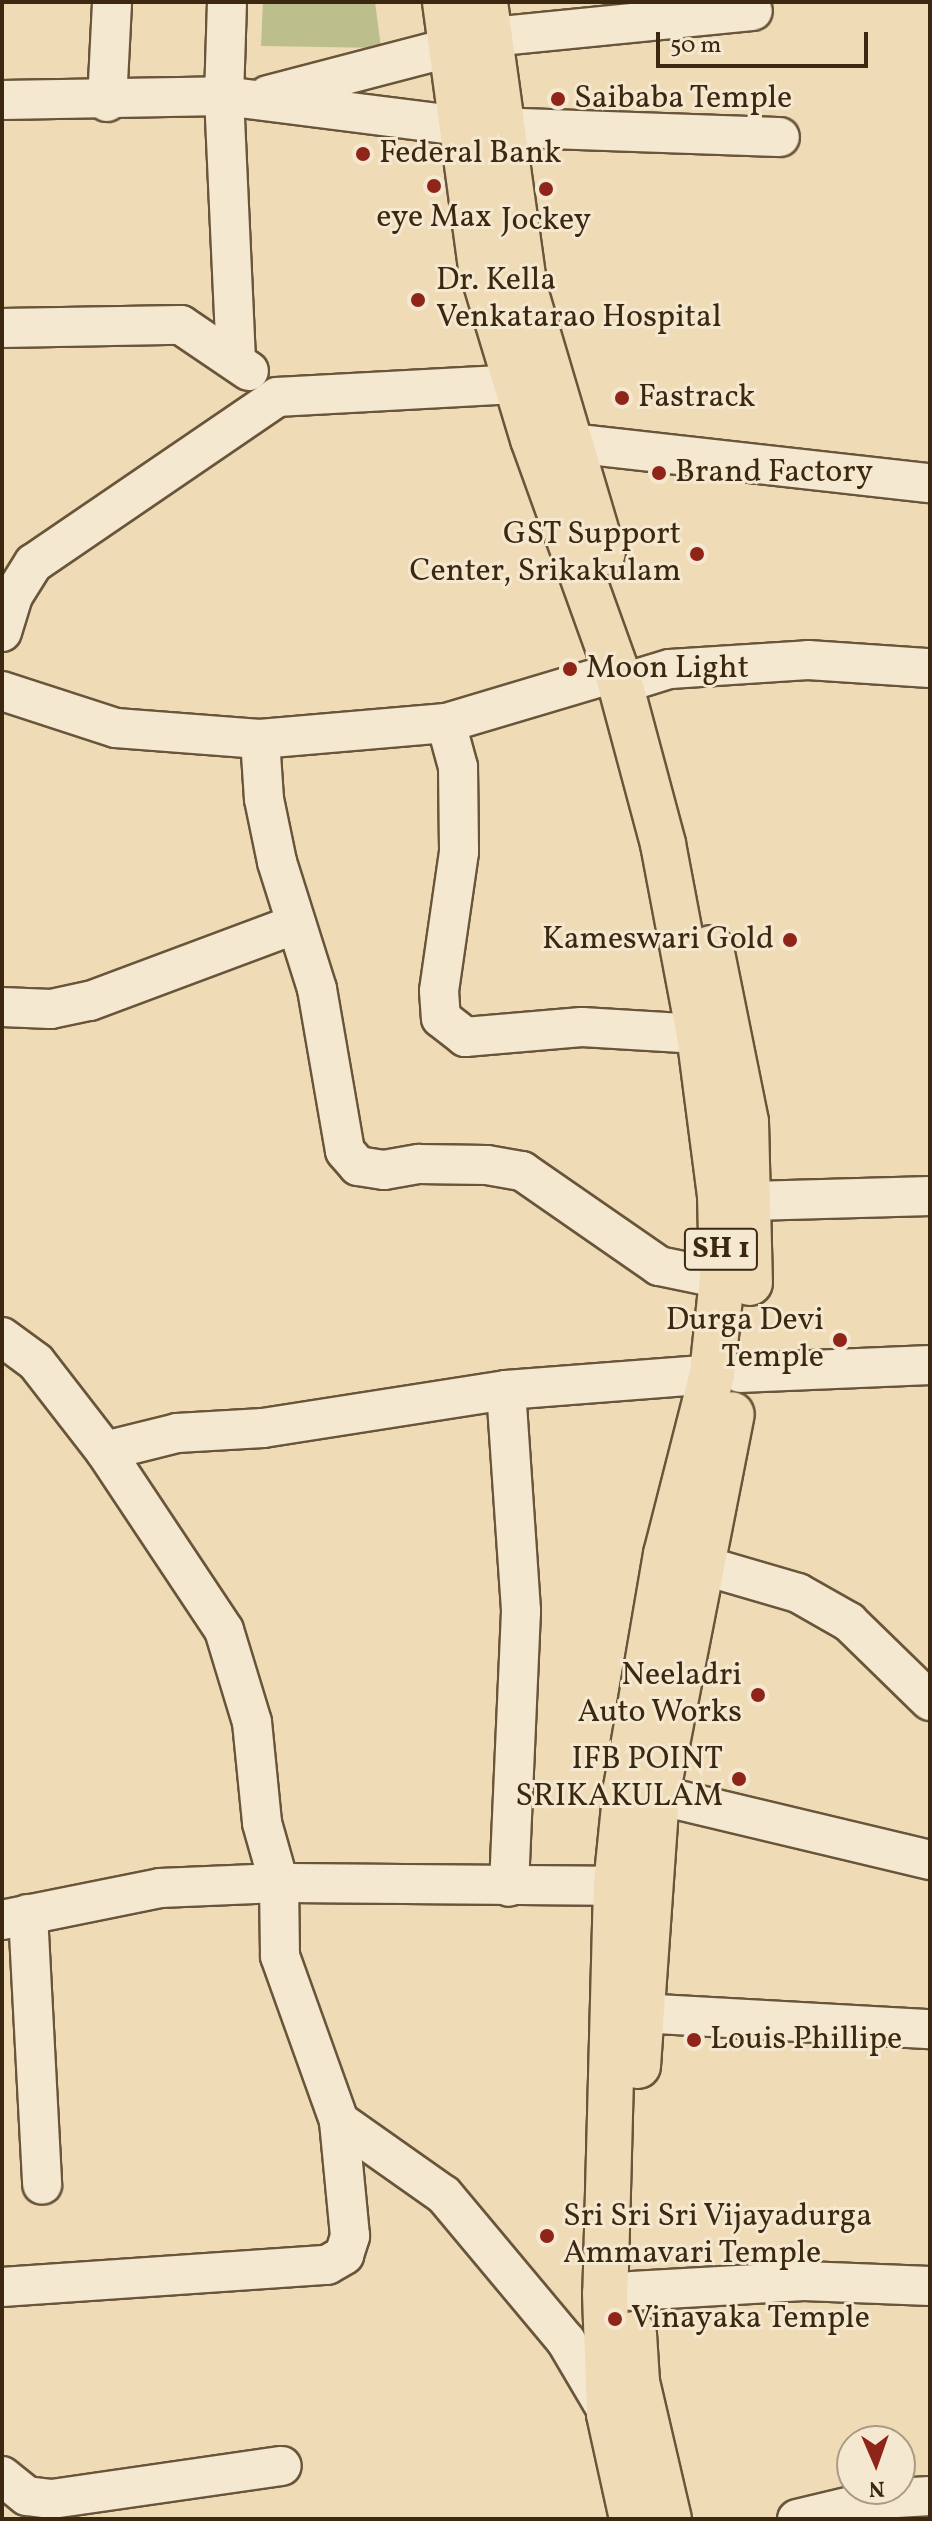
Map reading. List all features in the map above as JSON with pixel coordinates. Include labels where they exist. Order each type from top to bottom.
[{"type":"main road","name":"SH 1","points":[[445,2],[476,29],[483,126],[481,267],[515,384],[628,675],[731,1029],[746,1122],[752,1201],[750,1295],[666,1554],[626,1787],[616,1886],[605,2293],[627,2417],[669,2519]]},
{"type":"main road","name":"SH 1","points":[[483,126],[525,290],[571,443],[628,675],[699,1034],[720,1195],[726,1373],[702,1565],[657,1795],[640,2013],[627,2417],[632,2519]]},
{"type":"street","points":[[107,102],[112,2]]},
{"type":"street","points":[[227,2],[237,98],[236,360]]},
{"type":"street","points":[[237,98],[476,29],[753,11]]},
{"type":"street","points":[[2,100],[107,102],[237,98],[483,126],[780,137]]},
{"type":"street","points":[[2,328],[181,325],[236,360],[277,397]]},
{"type":"street","points":[[2,632],[8,596],[34,563],[277,397],[515,384]]},
{"type":"street","points":[[571,443],[930,483]]},
{"type":"street","points":[[2,691],[116,728],[260,739],[446,723],[628,675],[670,669],[808,660],[930,668]]},
{"type":"street","points":[[446,723],[458,767],[459,852],[439,991],[441,1018],[465,1037],[582,1027],[699,1034]]},
{"type":"street","points":[[260,739],[267,811],[296,924],[317,989],[345,1151],[358,1166],[384,1170],[419,1164],[487,1165],[522,1171],[659,1266],[722,1279]]},
{"type":"street","points":[[2,1007],[51,1009],[90,1001],[296,924]]},
{"type":"street","points":[[752,1201],[930,1196]]},
{"type":"street","points":[[2,1337],[36,1362],[105,1451],[224,1630],[252,1722],[262,1823],[279,1883],[280,1956],[339,2121],[350,2236],[344,2255],[327,2265],[2,2287]]},
{"type":"street","points":[[105,1451],[177,1433],[263,1428],[506,1390],[726,1373],[930,1365]]},
{"type":"street","points":[[506,1390],[521,1611],[509,1887]]},
{"type":"street","points":[[702,1565],[798,1593],[849,1622],[930,1701]]},
{"type":"street","points":[[657,1795],[930,1860]]},
{"type":"street","points":[[42,2185],[15,1917],[160,1888],[279,1883],[616,1886]]},
{"type":"street","points":[[640,2013],[930,2029]]},
{"type":"street","points":[[339,2121],[444,2195],[627,2417]]},
{"type":"street","points":[[632,2291],[804,2281],[930,2286]]},
{"type":"street","points":[[2,2476],[27,2496],[52,2499],[282,2466]]},
{"type":"street","points":[[797,2519],[883,2509],[930,2496]]},
{"type":"green space","points":[[263,2],[375,2],[381,48],[261,46]]},
{"type":"place","name":"Saibaba Temple","points":[[558,99]]},
{"type":"place","name":"Federal Bank","points":[[363,154]]},
{"type":"place","name":"eye Max","points":[[434,186]]},
{"type":"place","name":"Jockey","points":[[546,189]]},
{"type":"place","name":"Dr. Kella Venkatarao Hospital","points":[[418,300]]},
{"type":"place","name":"Fastrack","points":[[622,398]]},
{"type":"place","name":"Brand Factory","points":[[659,473]]},
{"type":"place","name":"GST Support Center, Srikakulam","points":[[697,554]]},
{"type":"place","name":"Moon Light","points":[[570,669]]},
{"type":"place","name":"Kameswari Gold","points":[[790,940]]},
{"type":"place","name":"Durga Devi Temple","points":[[840,1340]]},
{"type":"place","name":"Neeladri Auto Works","points":[[758,1695]]},
{"type":"place","name":"IFB POINT SRIKAKULAM","points":[[739,1779]]},
{"type":"place","name":"Louis Phillipe","points":[[694,2040]]},
{"type":"place","name":"Sri Sri Sri Vijayadurga Ammavari Temple","points":[[547,2236]]},
{"type":"place","name":"Vinayaka Temple","points":[[615,2319]]}]
